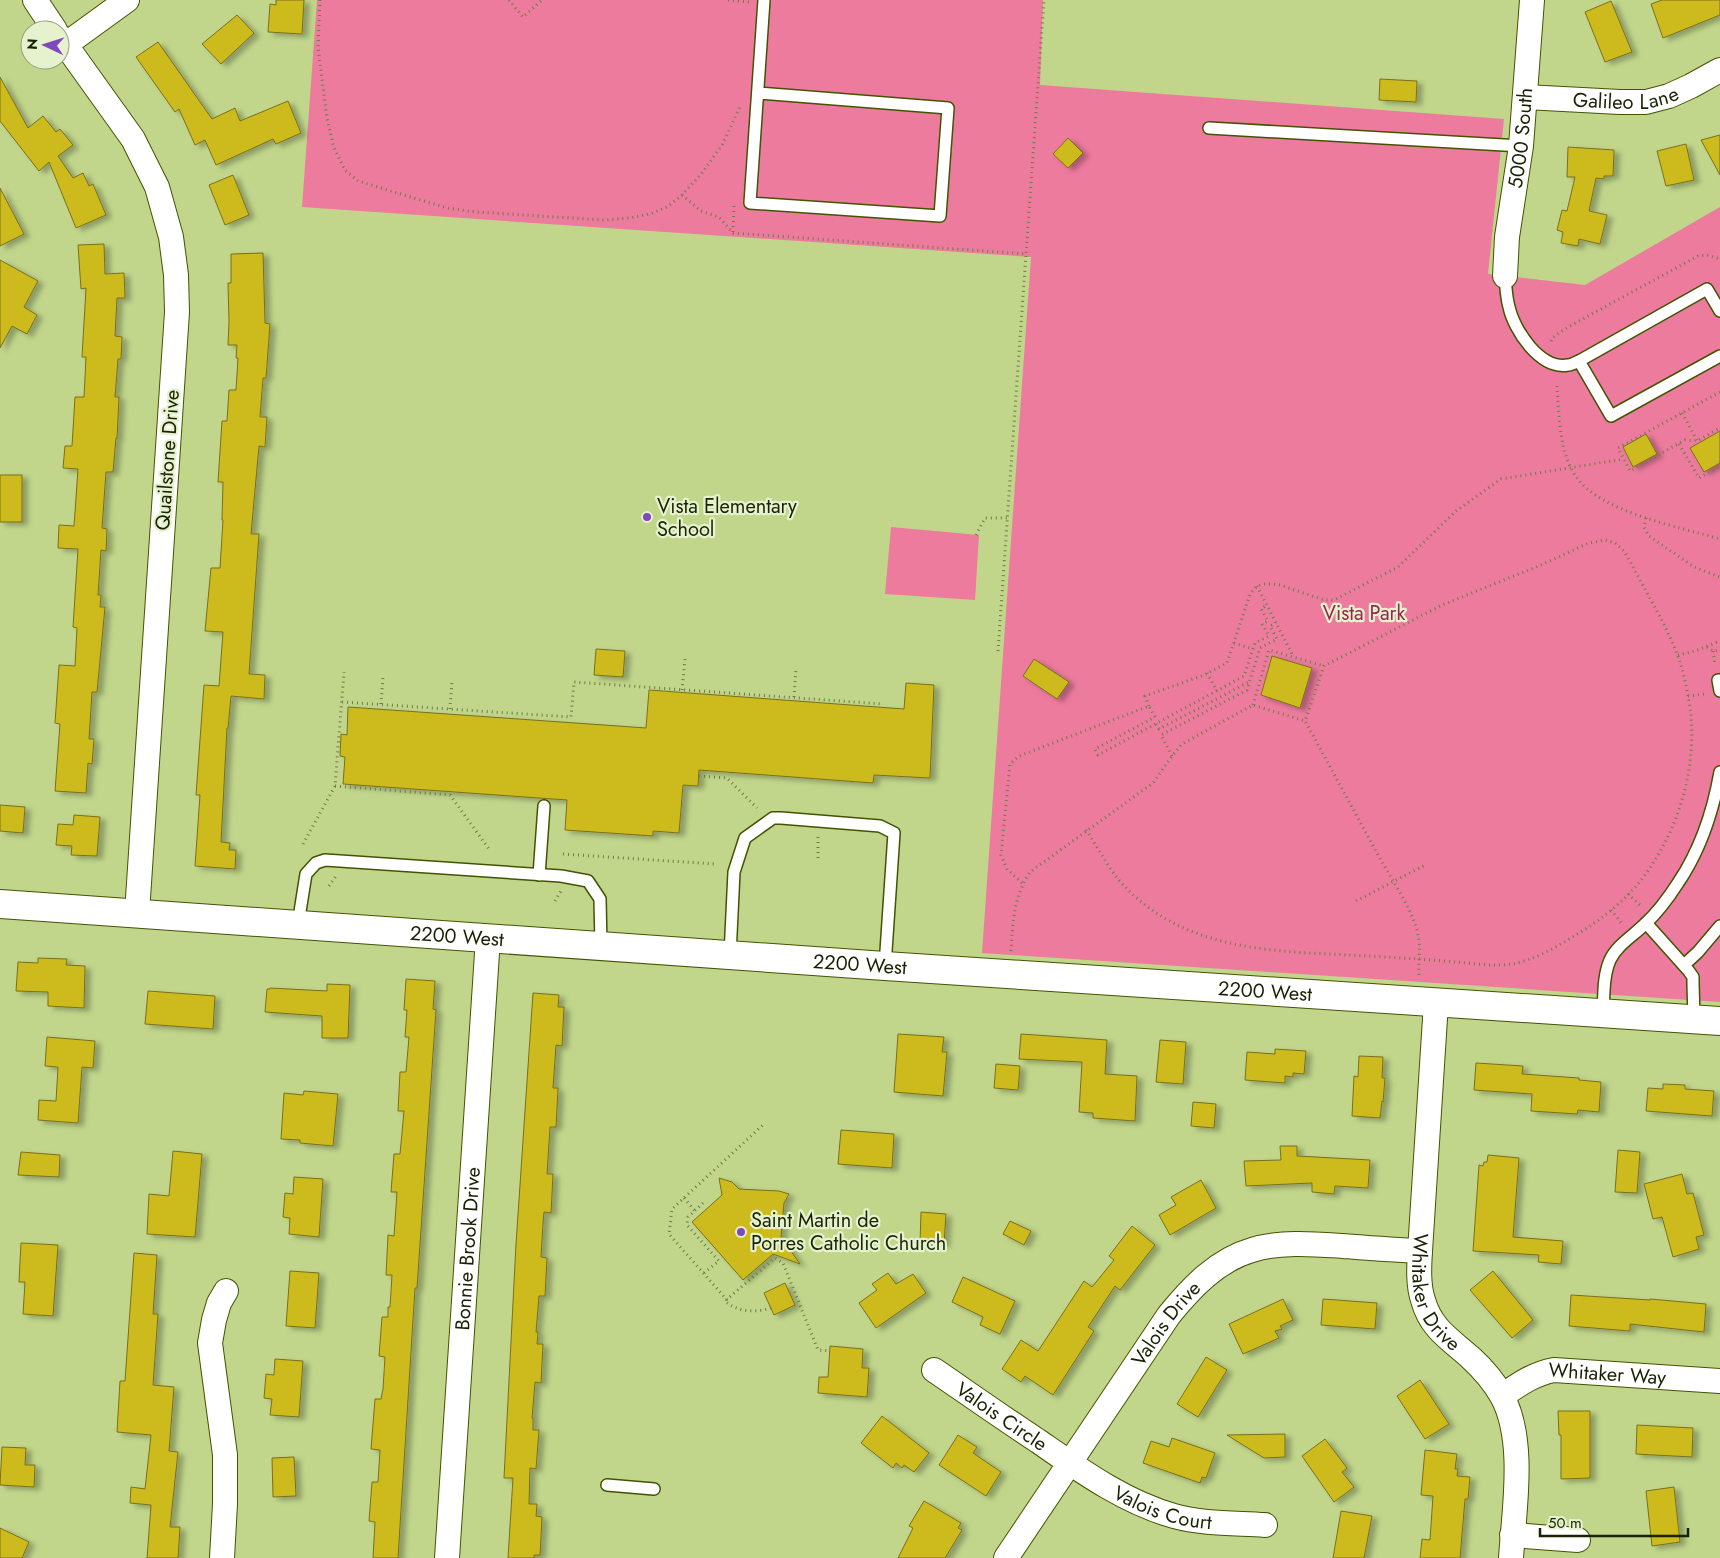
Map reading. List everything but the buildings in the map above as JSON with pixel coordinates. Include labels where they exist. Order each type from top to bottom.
[{"type":"street","name":"Quailstone Drive","points":[[35,0],[49,20]]},
{"type":"street","points":[[70,31],[127,0]]},
{"type":"street","name":"5000 South","points":[[1505,276],[1507,237],[1525,97],[1532,0]]},
{"type":"street","name":"Quailstone Drive","points":[[70,51],[134,139],[153,179],[171,237],[176,275],[177,312],[137,913]]},
{"type":"street","name":"Galileo Lane","points":[[1525,97],[1646,102],[1669,96],[1692,86],[1720,70]]},
{"type":"street","name":"2200 West","points":[[0,904],[885,966],[1707,1020]]},
{"type":"street","name":"Bonnie Brook Drive","points":[[447,1558],[488,938]]},
{"type":"street","name":"Whitaker Drive","points":[[1436,1003],[1420,1251],[1419,1275],[1422,1299],[1428,1314],[1437,1328],[1488,1375],[1502,1396],[1509,1413],[1516,1450],[1512,1547]]},
{"type":"street","name":"Valois Drive","points":[[1006,1558],[1169,1315],[1207,1274],[1251,1250],[1273,1246],[1320,1245],[1420,1251]]},
{"type":"street","points":[[222,1558],[225,1455],[210,1343],[214,1320],[226,1291]]},
{"type":"street","name":"Valois Circle","points":[[934,1370],[1070,1464]]},
{"type":"street","name":"Whitaker Way","points":[[1502,1396],[1530,1378],[1554,1370],[1720,1381]]},
{"type":"street","name":"Valois Court","points":[[1070,1464],[1144,1506],[1175,1516],[1208,1521],[1265,1525]]},
{"type":"street","points":[[1512,1547],[1578,1540]]},
{"type":"lane","points":[[758,93],[948,108],[940,216],[750,203],[764,0]]},
{"type":"lane","points":[[1209,128],[1520,146]]},
{"type":"lane","points":[[1505,276],[1509,308],[1517,328],[1527,344],[1536,353],[1554,363],[1569,365],[1579,361],[1707,289],[1720,311]]},
{"type":"lane","points":[[1579,361],[1611,416],[1720,356]]},
{"type":"lane","points":[[1720,680],[1718,680],[1720,691]]},
{"type":"lane","points":[[1603,1013],[1605,980],[1610,960],[1622,944],[1646,923],[1678,882],[1694,855],[1715,800],[1720,772]]},
{"type":"lane","points":[[539,875],[544,806]]},
{"type":"lane","points":[[730,955],[734,872],[745,838],[773,818],[880,826],[894,833],[885,966]]},
{"type":"lane","points":[[298,926],[306,874],[316,864],[325,860],[562,876],[588,882],[600,899],[601,946]]},
{"type":"lane","points":[[1646,923],[1693,977],[1707,1020]]},
{"type":"lane","points":[[1684,965],[1720,926]]},
{"type":"lane","points":[[607,1485],[654,1489]]},
{"type":"path","points":[[320,0],[318,48],[327,118],[334,148],[345,170],[358,181],[447,208],[476,212],[604,220],[650,214],[667,206],[682,195],[702,173],[722,145],[742,104]]},
{"type":"path","points":[[509,0],[523,16],[542,0]]},
{"type":"path","points":[[728,0],[749,2]]},
{"type":"path","points":[[998,651],[1026,254]]},
{"type":"path","points":[[1550,341],[1568,327],[1698,256],[1707,255],[1720,259]]},
{"type":"path","points":[[1557,386],[1564,443],[1571,468],[1575,476],[1588,490],[1609,502],[1646,518],[1720,539]]},
{"type":"path","points":[[1720,392],[1618,448],[1630,471],[1685,440],[1697,441],[1720,428]]},
{"type":"path","points":[[1682,413],[1697,441]]},
{"type":"path","points":[[1679,444],[1699,478],[1720,466]]},
{"type":"path","points":[[1267,606],[1261,609],[1268,621],[1262,624],[1269,636],[1255,643],[1244,676],[1098,755],[1095,749],[1155,717],[1145,696],[1207,673],[1227,663],[1250,594],[1257,586],[1264,584],[1280,585],[1324,600],[1338,599],[1398,567],[1456,512],[1496,481],[1507,477],[1624,459]]},
{"type":"path","points":[[976,535],[985,518],[1007,518]]},
{"type":"path","points":[[1646,518],[1644,527],[1649,536],[1694,567],[1720,577]]},
{"type":"path","points":[[1086,830],[1117,877],[1131,892],[1168,920],[1187,930],[1238,945],[1266,950],[1491,965],[1510,964],[1528,960],[1565,942],[1602,918],[1638,883],[1665,843],[1676,819],[1690,768],[1692,742],[1690,703],[1678,655],[1624,551],[1615,543],[1605,540],[1589,543],[1442,606],[1324,666],[1305,721]]},
{"type":"path","points":[[1257,586],[1293,656]]},
{"type":"path","points":[[1172,756],[1161,735],[1247,690],[1260,648],[1277,639],[1270,626],[1276,623]]},
{"type":"path","points":[[1678,655],[1695,651],[1720,641]]},
{"type":"path","points":[[1234,643],[1253,649]]},
{"type":"path","points":[[1708,646],[1713,651],[1720,650]]},
{"type":"path","points":[[1011,954],[1015,904],[1022,883],[1030,872],[1153,783],[1182,744],[1253,705],[1269,650],[1324,666]]},
{"type":"path","points":[[682,690],[685,660]]},
{"type":"path","points":[[794,697],[796,668]]},
{"type":"path","points":[[303,844],[335,786],[344,672]]},
{"type":"path","points":[[1207,673],[1217,691]]},
{"type":"path","points":[[381,704],[383,677]]},
{"type":"path","points":[[1156,724],[1159,729],[1250,681]]},
{"type":"path","points":[[450,709],[452,682]]},
{"type":"path","points":[[342,702],[571,717],[574,682],[883,704]]},
{"type":"path","points":[[1253,705],[1305,721],[1393,882],[1418,933],[1418,982]]},
{"type":"path","points":[[1022,883],[1007,870],[1001,855],[1010,764],[1019,756],[1150,706]]},
{"type":"path","points":[[699,776],[727,778],[757,808]]},
{"type":"path","points":[[335,786],[450,795],[489,848]]},
{"type":"path","points":[[811,835],[819,836],[818,858]]},
{"type":"path","points":[[563,854],[715,864]]},
{"type":"path","points":[[1356,901],[1425,866]]},
{"type":"path","points":[[329,886],[339,871]]},
{"type":"path","points":[[555,901],[564,887]]},
{"type":"path","points":[[764,1124],[672,1209],[670,1234],[731,1306],[738,1309],[757,1311],[771,1308]]},
{"type":"path","points":[[684,1198],[695,1211]]},
{"type":"path","points":[[703,1204],[688,1217],[687,1225],[719,1261],[704,1273]]},
{"type":"path","points":[[727,1300],[775,1258],[783,1263],[818,1350],[830,1351]]},
{"type":"green space","name":"Vista Park","points":[[317,0],[1043,0],[1040,85],[1504,119],[1488,274],[1585,285],[1720,207],[1720,1002],[982,953],[1031,257],[302,207]]},
{"type":"green space","points":[[891,527],[979,535],[975,600],[885,594]]},
{"type":"place","name":"Vista Elementary School","points":[[647,517]]},
{"type":"place","name":"Saint Martin de Porres Catholic Church","points":[[741,1232]]}]
